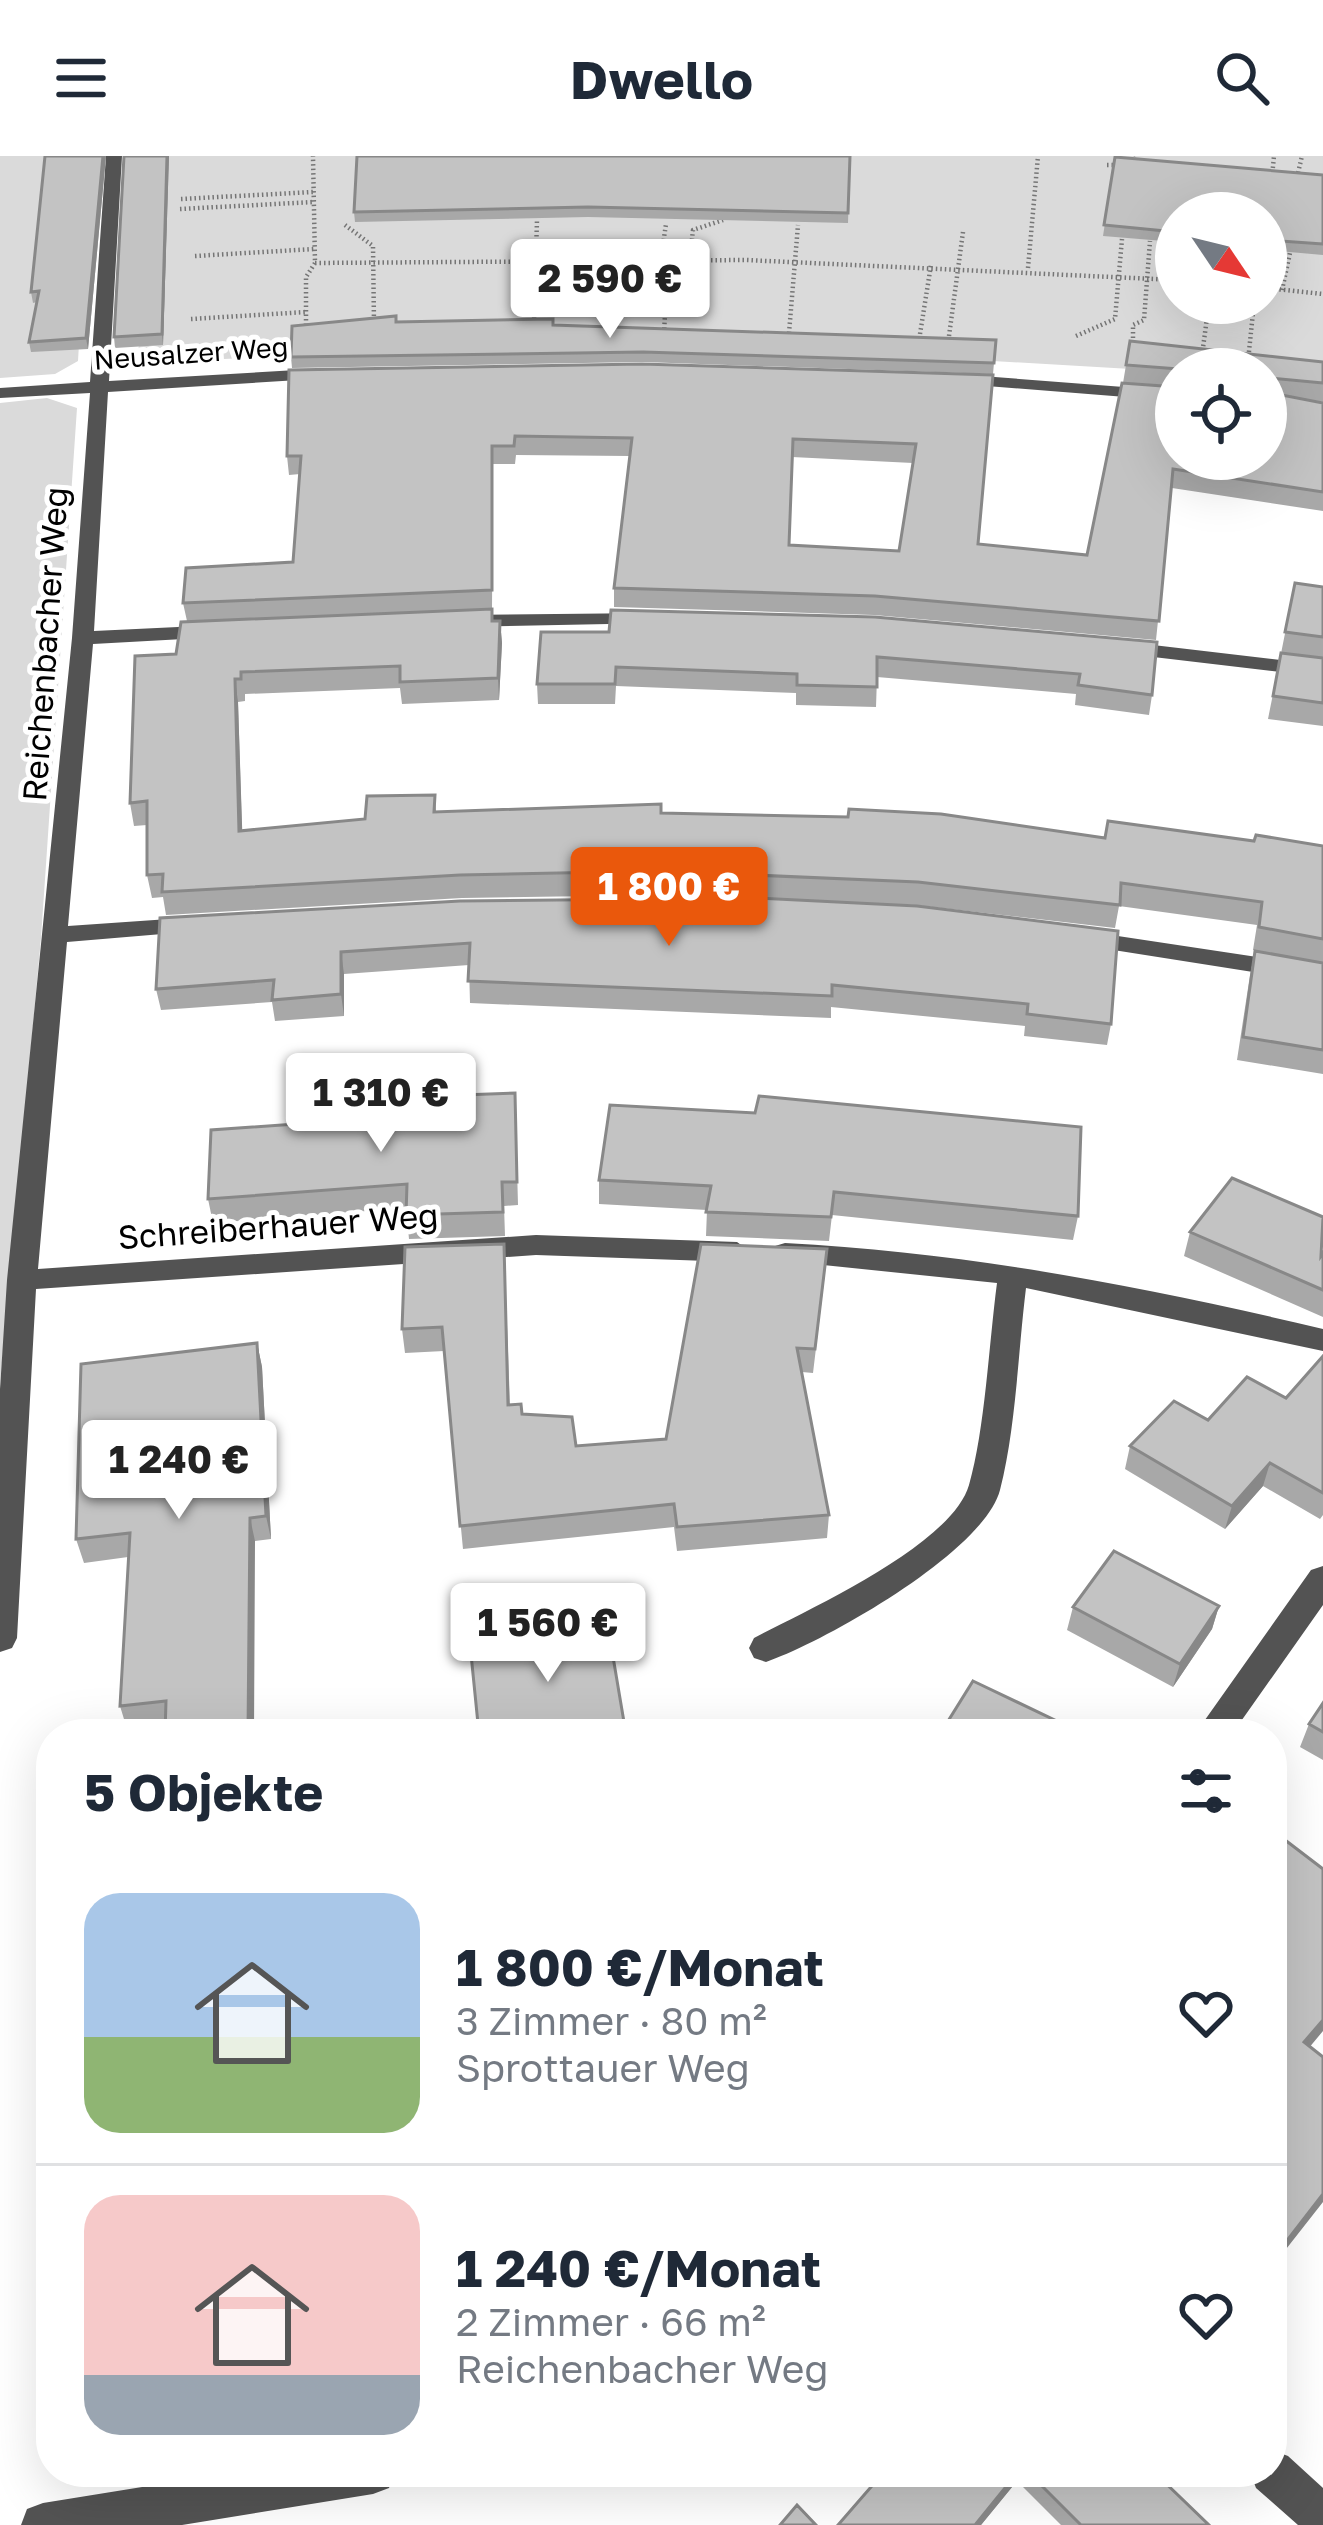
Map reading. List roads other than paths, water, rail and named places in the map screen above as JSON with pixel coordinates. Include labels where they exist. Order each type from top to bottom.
[{"type":"street","name":"Reichenbacher Weg","points":[[0,1638],[22,1280],[82,638],[95,387],[114,156]]},
{"type":"street","name":"Neusalzer Weg","points":[[0,394],[355,373]]},
{"type":"street","points":[[942,378],[1155,394]]},
{"type":"street","points":[[439,621],[681,620]]},
{"type":"street","points":[[82,638],[250,629]]},
{"type":"street","points":[[1096,644],[1323,671]]},
{"type":"street","points":[[54,935],[221,922]]},
{"type":"street","points":[[1040,933],[1323,975]]},
{"type":"street","name":"Schreiberhauer Weg","points":[[22,1280],[536,1245],[826,1255],[1013,1273],[1127,1292],[1323,1340]]},
{"type":"street","points":[[766,1648],[899,1577],[953,1532],[984,1493],[1013,1273]]},
{"type":"street","points":[[1223,1719],[1323,1580]]},
{"type":"street","points":[[1287,2486],[1323,2518]]},
{"type":"street","points":[[43,2525],[280,2487]]}]
